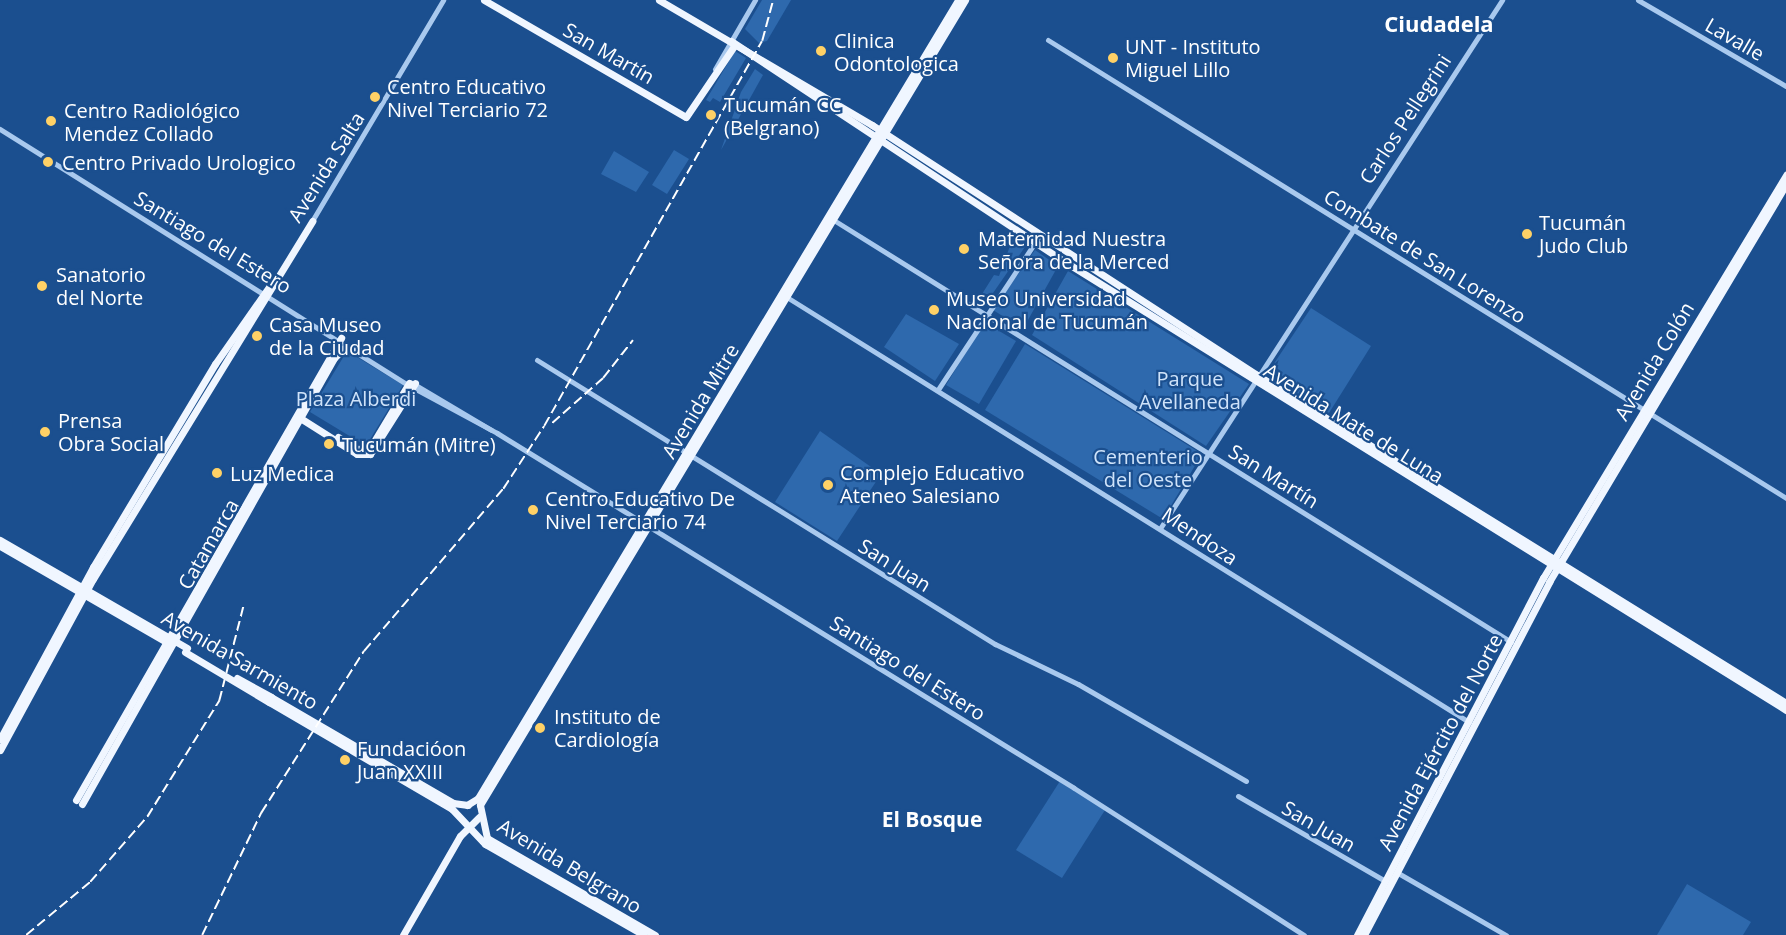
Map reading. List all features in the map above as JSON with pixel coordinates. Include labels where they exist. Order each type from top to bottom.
[{"type":"main road","name":"San Martín","points":[[484,0],[686,117],[732,44]]},
{"type":"main road","points":[[659,0],[883,136]]},
{"type":"main road","points":[[890,124],[958,0]]},
{"type":"main road","points":[[890,124],[965,0]]},
{"type":"main road","points":[[870,127],[890,124]]},
{"type":"main road","points":[[890,124],[898,142]]},
{"type":"main road","name":"Avenida Mitre","points":[[465,806],[478,798],[692,452],[890,124]]},
{"type":"main road","points":[[870,127],[874,151],[885,146],[900,150]]},
{"type":"main road","name":"Avenida Mate de Luna","points":[[883,136],[898,142],[1038,237]]},
{"type":"main road","name":"Avenida Mate de Luna","points":[[883,136],[900,150],[1257,379],[1786,710]]},
{"type":"main road","name":"Avenida Colón","points":[[1555,564],[1786,175]]},
{"type":"main road","name":"Avenida Colón","points":[[1646,413],[1786,185]]},
{"type":"main road","name":"Avenida Salta","points":[[78,609],[91,577],[312,221]]},
{"type":"main road","name":"Catamarca","points":[[340,338],[298,415],[178,631],[169,641],[165,655],[79,802],[169,641],[298,415],[340,351],[358,350]]},
{"type":"main road","points":[[298,415],[366,452],[412,384]]},
{"type":"main road","name":"Avenida Mitre","points":[[403,935],[460,836],[479,814],[647,525]]},
{"type":"main road","name":"Avenida Sarmiento","points":[[0,540],[84,592],[270,700],[469,825]]},
{"type":"main road","name":"Avenida Sarmiento","points":[[0,546],[73,585]]},
{"type":"main road","points":[[1566,547],[1566,562],[1571,574],[1546,580],[1539,554],[1550,554],[1566,547]]},
{"type":"main road","name":"Avenida Ejército del Norte","points":[[1364,935],[1472,727],[1511,642],[1555,564]]},
{"type":"main road","name":"Avenida Mate de Luna","points":[[1571,574],[1786,703]]},
{"type":"main road","points":[[0,739],[78,609],[99,600],[91,577],[73,585],[78,609],[0,750]]},
{"type":"main road","name":"Avenida Ejército del Norte","points":[[1357,935],[1519,640],[1546,580]]},
{"type":"main road","points":[[165,655],[184,649],[178,631]]},
{"type":"main road","name":"Avenida Sarmiento","points":[[270,700],[479,814]]},
{"type":"main road","points":[[459,817],[465,806]]},
{"type":"main road","name":"Avenida Belgrano","points":[[479,814],[487,838],[655,935]]},
{"type":"main road","name":"Avenida Belgrano","points":[[469,825],[475,837],[644,935]]},
{"type":"main road","points":[[460,836],[475,837]]},
{"type":"street","name":"Avenida Salta","points":[[312,221],[443,0]]},
{"type":"street","points":[[732,44],[755,0]]},
{"type":"street","name":"Carlos Pellegrini","points":[[1161,527],[1352,228],[1502,0]]},
{"type":"street","name":"Lavalle","points":[[1638,0],[1786,86]]},
{"type":"street","name":"Combate de San Lorenzo","points":[[1048,40],[1786,498]]},
{"type":"street","name":"Santiago del Estero","points":[[0,129],[268,290],[412,384],[647,525],[1304,935]]},
{"type":"street","name":"San Martín","points":[[833,220],[1511,642]]},
{"type":"street","points":[[939,387],[983,314],[1038,237]]},
{"type":"street","name":"Mendoza","points":[[787,296],[939,387],[1472,727]]},
{"type":"street","name":"San Juan","points":[[537,360],[692,452],[987,639],[1078,684],[1246,781]]},
{"type":"street","points":[[1511,642],[1519,640]]},
{"type":"street","name":"San Juan","points":[[1238,796],[1385,881]]},
{"type":"street","points":[[1398,873],[1506,935]]},
{"type":"green space","points":[[762,0],[791,0],[767,41],[759,43],[745,29]]},
{"type":"green space","points":[[735,51],[746,58],[720,102],[713,98],[710,102],[706,100]]},
{"type":"green space","points":[[755,69],[763,75],[721,150],[741,92]]},
{"type":"green space","points":[[674,150],[689,159],[667,194],[652,185]]},
{"type":"green space","points":[[614,151],[649,172],[636,192],[601,174]]},
{"type":"green space","points":[[1014,235],[1027,244],[984,306],[977,302],[994,275],[999,276]]},
{"type":"green space","points":[[1035,250],[1058,266],[1023,329],[993,310]]},
{"type":"green space","name":"Parque Avellaneda","points":[[1068,271],[1249,384],[1206,446],[1032,335]]},
{"type":"green space","points":[[1311,308],[1371,346],[1329,413],[1267,374]]},
{"type":"green space","points":[[906,314],[959,344],[935,381],[884,347]]},
{"type":"green space","points":[[984,322],[1016,341],[979,404],[946,385]]},
{"type":"green space","name":"Cementerio del Oeste","points":[[1025,344],[1202,454],[1163,519],[985,410]]},
{"type":"green space","name":"Plaza Alberdi","points":[[347,351],[403,385],[366,446],[310,412]]},
{"type":"green space","name":"Complejo Educativo Ateneo Salesiano","points":[[820,431],[881,474],[837,541],[775,502]]},
{"type":"green space","points":[[1060,781],[1105,810],[1062,878],[1016,850]]},
{"type":"green space","points":[[1687,884],[1751,922],[1743,935],[1657,935]]},
{"type":"railway","points":[[202,935],[261,813],[364,651],[503,489],[544,426],[762,41],[773,0]]},
{"type":"railway","points":[[552,423],[603,378],[633,340]]},
{"type":"railway","points":[[26,935],[90,882],[147,817],[219,701],[244,603]]},
{"type":"place","name":"Clinica Odontologica","points":[[821,51]]},
{"type":"place","name":"UNT - Instituto Miguel Lillo","points":[[1113,58]]},
{"type":"place","name":"Centro Educativo Nivel Terciario 72","points":[[375,97]]},
{"type":"place","name":"Tucumán CC (Belgrano)","points":[[711,115]]},
{"type":"place","name":"Centro Radiológico Mendez Collado","points":[[51,121]]},
{"type":"place","name":"Centro Privado Urologico","points":[[48,162]]},
{"type":"place","name":"Tucumán Judo Club","points":[[1527,234]]},
{"type":"place","name":"Maternidad Nuestra Señora de la Merced","points":[[964,249]]},
{"type":"place","name":"Sanatorio del Norte","points":[[42,286]]},
{"type":"place","name":"Museo Universidad Nacional de Tucumán","points":[[934,310]]},
{"type":"place","name":"Casa Museo de la Ciudad","points":[[257,336]]},
{"type":"place","name":"Prensa Obra Social","points":[[45,432]]},
{"type":"place","name":"Tucumán (Mitre)","points":[[329,444]]},
{"type":"place","name":"Luz Medica","points":[[217,473]]},
{"type":"place","name":"Complejo Educativo Ateneo Salesiano","points":[[828,485]]},
{"type":"place","name":"Centro Educativo De Nivel Terciario 74","points":[[533,510]]},
{"type":"place","name":"Instituto de Cardiología","points":[[540,728]]},
{"type":"place","name":"Fundacióon Juan XXIII","points":[[345,760]]},
{"type":"district","name":"Ciudadela","points":[[1439,24]]},
{"type":"district","name":"El Bosque","points":[[932,819]]}]
